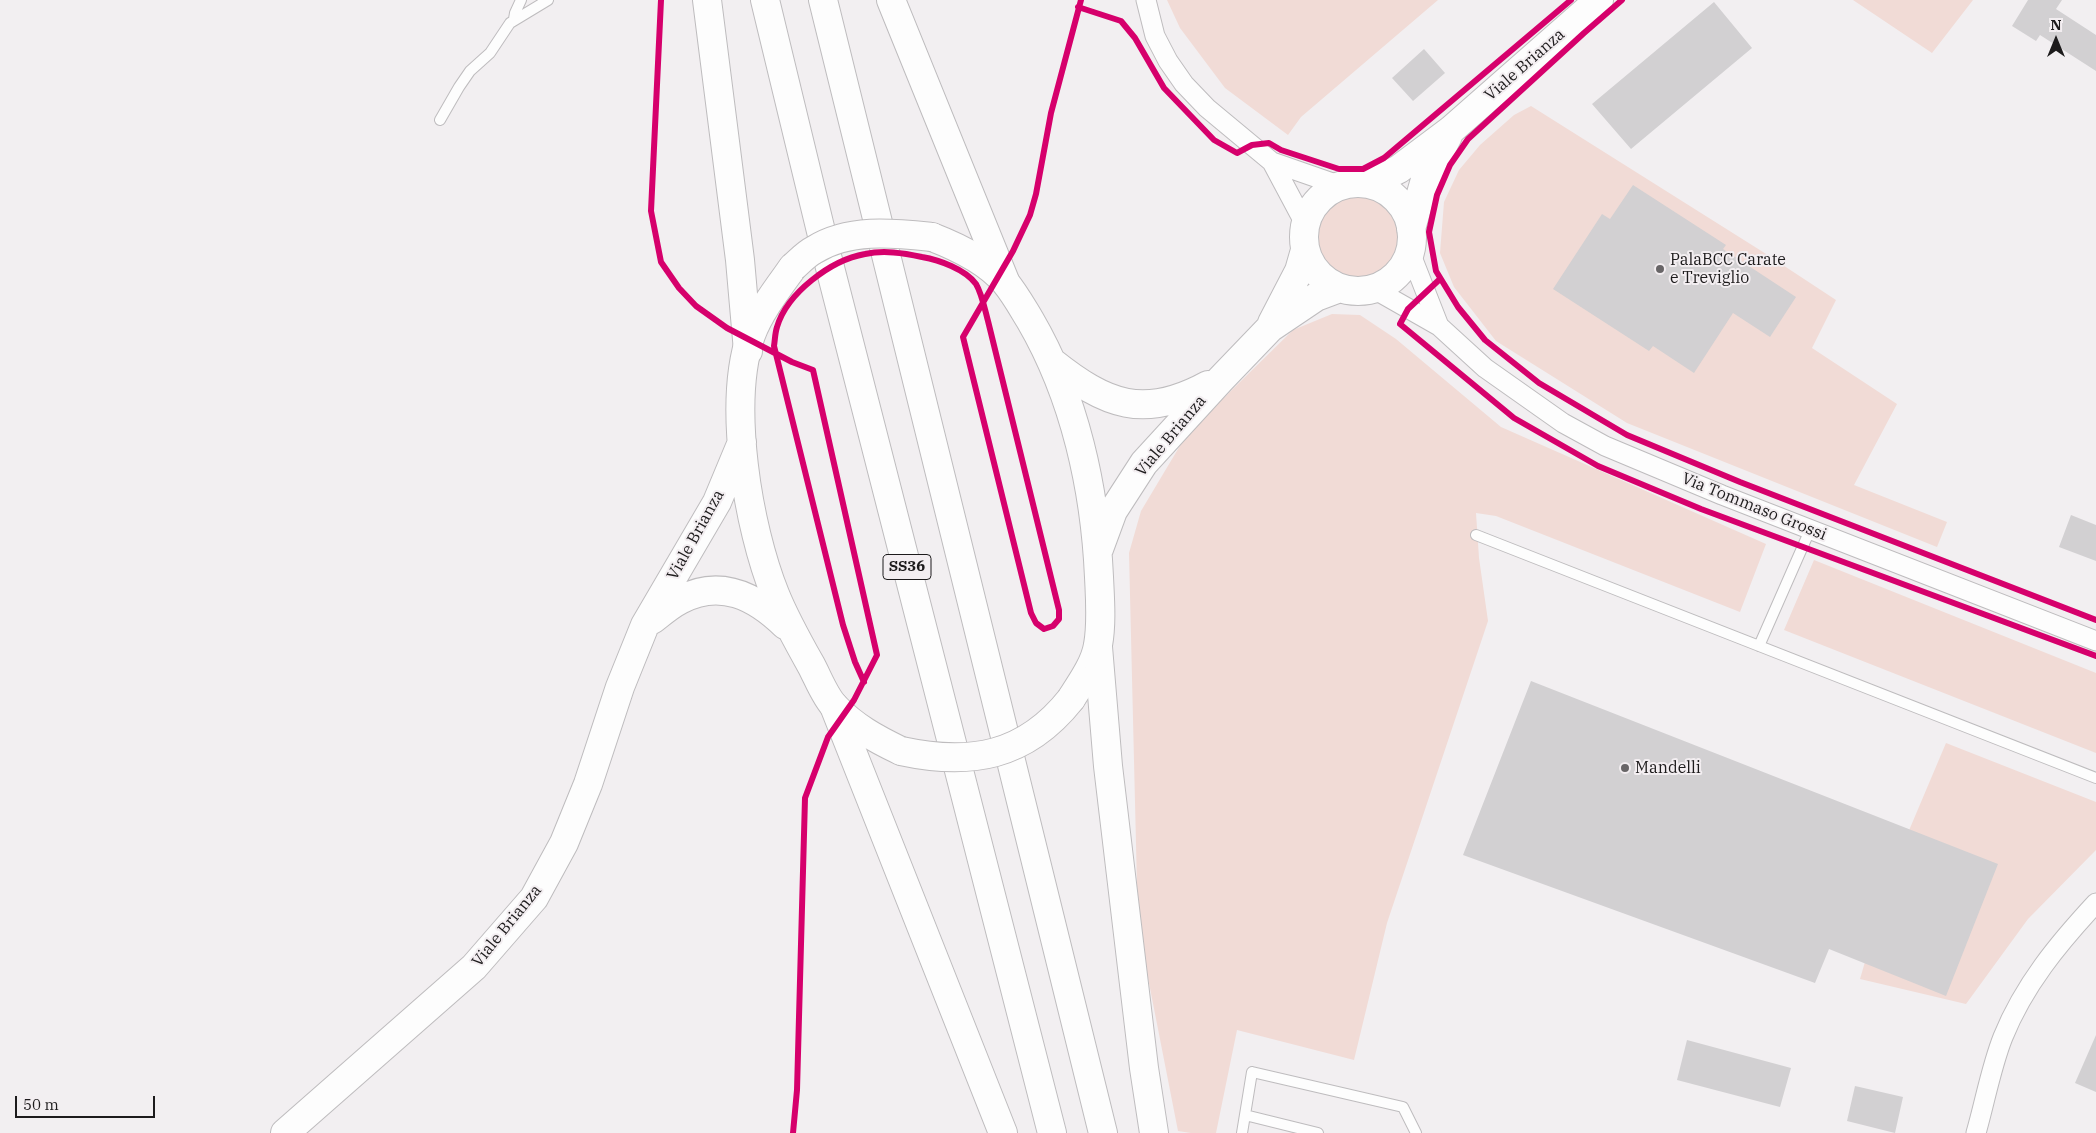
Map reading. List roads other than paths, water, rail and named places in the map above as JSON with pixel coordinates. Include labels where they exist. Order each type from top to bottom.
[{"type":"main road","points":[[707,0],[740,260],[748,351]]},
{"type":"main road","name":"SS36","points":[[765,0],[833,281],[1052,1133]]},
{"type":"main road","points":[[822,0],[1103,1133]]},
{"type":"main road","points":[[891,0],[1005,281],[1034,327],[1052,362],[1065,395],[1082,450],[1098,550],[1100,602],[1098,647],[1108,766],[1144,1068],[1154,1132]]},
{"type":"main road","name":"Viale Brianza","points":[[1369,184],[1398,169],[1451,130],[1599,0]]},
{"type":"main road","name":"Viale Brianza","points":[[1411,241],[1424,183],[1451,130]]},
{"type":"main road","points":[[1355,183],[1369,184],[1384,190],[1397,200],[1407,214],[1411,241],[1405,264],[1397,275],[1374,289],[1357,291],[1340,288],[1318,274],[1310,262],[1305,237],[1313,207],[1325,194],[1341,186],[1355,183]]},
{"type":"main road","points":[[1003,1133],[834,706],[792,632],[775,593],[757,537],[749,497],[742,442],[742,396],[744,368],[751,334],[769,301],[793,267],[814,250],[838,240],[868,233],[898,233],[932,237],[958,247],[1005,281]]},
{"type":"main road","name":"Viale Brianza","points":[[1270,328],[1299,271],[1305,237]]},
{"type":"main road","name":"Viale Brianza","points":[[1098,550],[1114,511],[1144,463],[1221,379],[1270,328],[1316,298],[1340,288]]},
{"type":"main road","name":"Viale Brianza","points":[[1052,362],[1076,382],[1096,394],[1118,401],[1144,405],[1167,402],[1188,396],[1221,379]]},
{"type":"main road","name":"Viale Brianza","points":[[285,1133],[474,967],[534,898],[567,835],[588,784],[620,687],[645,625],[717,502],[742,442]]},
{"type":"main road","name":"Viale Brianza","points":[[645,625],[680,600],[694,594],[709,591],[738,593],[756,600],[770,610],[792,632]]},
{"type":"main road","points":[[834,706],[859,730],[900,752],[926,757],[972,757],[1003,750],[1027,740],[1060,714],[1087,672],[1098,647]]},
{"type":"street","points":[[1146,0],[1154,36],[1168,61],[1184,84],[1207,108],[1272,162],[1341,186]]},
{"type":"street","points":[[1272,162],[1305,237]]},
{"type":"street","name":"Via Tommaso Grossi","points":[[1411,241],[1439,326]]},
{"type":"street","name":"Via Tommaso Grossi","points":[[1374,289],[1439,326],[1485,368],[1563,424],[1605,446],[1810,530],[2096,641]]},
{"type":"street","points":[[1976,1133],[2003,1038],[2030,982],[2067,934],[2096,903]]},
{"type":"lane","points":[[514,19],[521,0]]},
{"type":"lane","points":[[440,120],[465,79],[490,53],[514,19],[548,0]]},
{"type":"lane","points":[[1759,646],[1810,530]]},
{"type":"lane","points":[[1476,535],[2096,778]]},
{"type":"lane","points":[[1242,1133],[1252,1072],[1403,1107],[1416,1133]]},
{"type":"lane","points":[[1245,1115],[1318,1133]]},
{"type":"place","name":"PalaBCC Carate e Treviglio","points":[[1660,269]]},
{"type":"place","name":"Mandelli","points":[[1625,768]]}]
